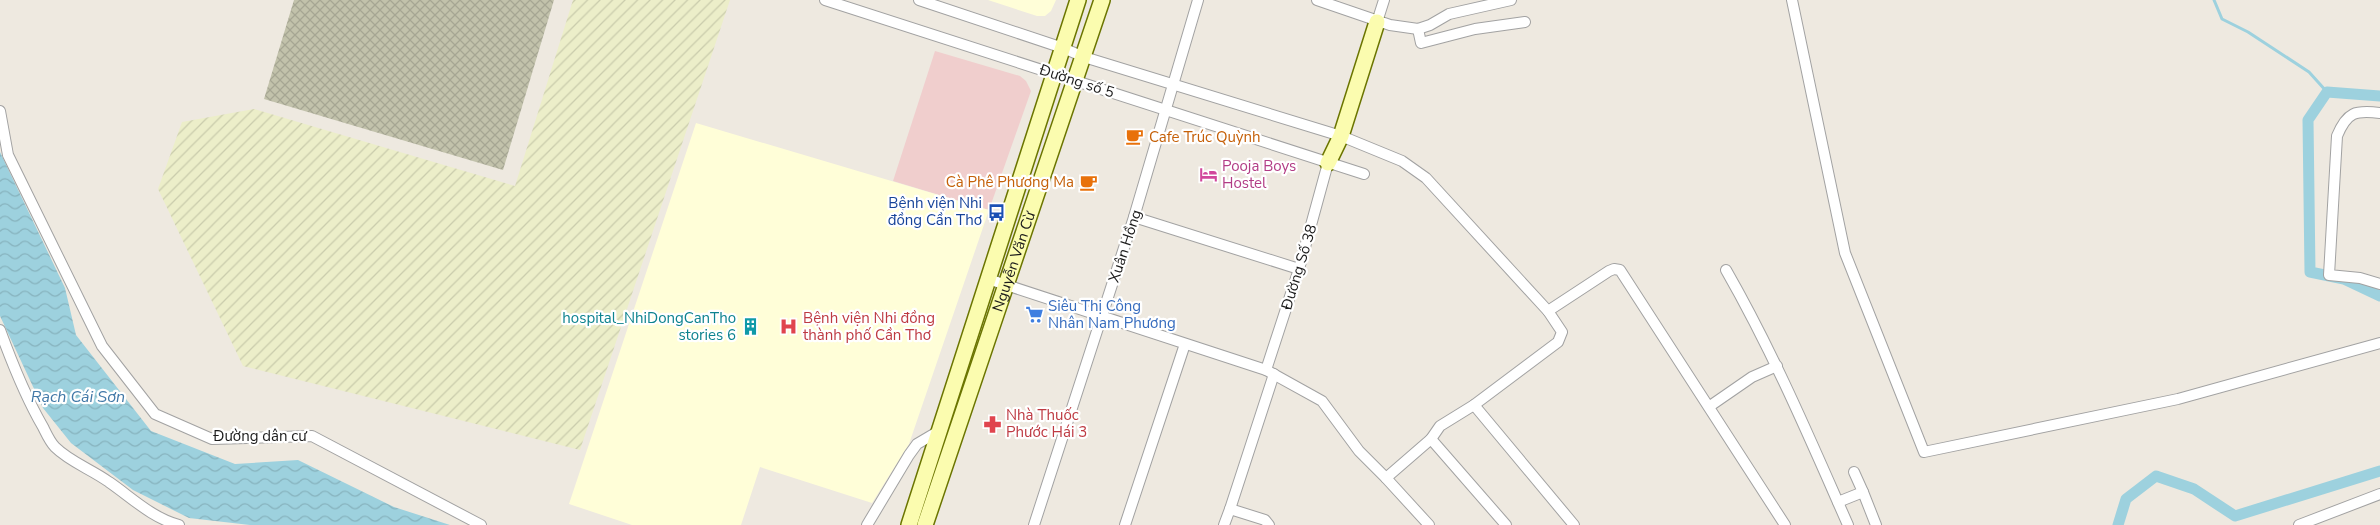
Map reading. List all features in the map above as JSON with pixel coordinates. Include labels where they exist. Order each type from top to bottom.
[{"type":"main road","name":"Nguyễn Văn Cừ","points":[[909,525],[1078,0]]},
{"type":"main road","name":"Nguyễn Văn Cừ","points":[[925,525],[1005,284],[1076,82],[1102,0]]},
{"type":"main road","points":[[1328,163],[1340,136],[1377,22]]},
{"type":"street","name":"Đường số 5","points":[[825,0],[1364,174]]},
{"type":"street","name":"Đường số 5","points":[[919,0],[1063,48],[1084,57],[1340,136],[1390,154],[1426,178],[1548,311],[1560,328],[1561,337],[1474,405]]},
{"type":"street","name":"Xuân Hồng","points":[[1034,525],[1134,217],[1198,0]]},
{"type":"street","points":[[1317,0],[1377,22],[1418,29],[1430,25],[1449,14],[1511,0]]},
{"type":"street","points":[[1377,22],[1384,0]]},
{"type":"street","points":[[1792,0],[1845,253],[1924,452],[2178,399],[2380,344]]},
{"type":"street","points":[[1418,29],[1418,41],[1421,43],[1475,29],[1524,22]]},
{"type":"street","name":"Đường dân cư","points":[[0,111],[8,156],[102,346],[155,414],[212,439],[312,436],[481,525]]},
{"type":"street","points":[[2380,113],[2354,113],[2346,118],[2337,136],[2329,275],[2360,278],[2380,284]]},
{"type":"street","name":"Đường Số 38","points":[[1224,525],[1270,372],[1328,163]]},
{"type":"street","points":[[1134,217],[1299,269]]},
{"type":"street","points":[[1548,311],[1614,268],[1620,270],[1710,406],[1785,525]]},
{"type":"street","points":[[1726,270],[1778,366],[1848,525]]},
{"type":"street","points":[[988,279],[1270,372],[1322,401],[1359,451],[1429,525]]},
{"type":"street","points":[[0,330],[12,363],[35,413],[54,446],[79,465],[108,481],[135,502],[167,522],[179,525]]},
{"type":"street","points":[[1125,525],[1185,344]]},
{"type":"street","points":[[1710,406],[1752,377],[1778,366]]},
{"type":"street","points":[[1386,478],[1431,439],[1440,426],[1474,405],[1574,525]]},
{"type":"street","points":[[867,525],[917,444],[939,431]]},
{"type":"street","points":[[1431,439],[1506,525]]},
{"type":"street","points":[[1854,472],[1876,525]]},
{"type":"street","points":[[1838,502],[1863,492]]},
{"type":"street","points":[[2299,525],[2380,494]]},
{"type":"street","points":[[1230,509],[1265,520],[1269,525]]},
{"type":"shaded area","points":[[294,0],[554,0],[503,170],[264,99]]},
{"type":"shaded area","points":[[573,0],[730,0],[580,450],[243,366],[158,189],[182,122],[254,109],[515,186]]},
{"type":"shaded area","points":[[988,0],[1056,0],[1051,11],[1045,16],[1037,16]]},
{"type":"shaded area","points":[[935,51],[1020,76],[1026,81],[1031,91],[989,210],[893,181]]},
{"type":"shaded area","name":"Bệnh viện Nhi đồng thành phố Cần Thơ","points":[[696,123],[989,210],[909,444],[872,503],[760,467],[741,525],[632,525],[569,504]]},
{"type":"water","name":"Rạch Cái Sơn","points":[[0,152],[65,288],[76,335],[151,431],[235,464],[298,460],[394,507],[450,525],[250,525],[189,518],[133,490],[71,443],[43,408],[0,316]]},
{"type":"waterway","points":[[2214,0],[2222,19],[2248,32],[2309,72],[2327,92]]},
{"type":"waterway","points":[[2380,96],[2327,92],[2308,120],[2310,272],[2344,279],[2380,296]]},
{"type":"waterway","points":[[2118,525],[2126,499],[2156,476],[2194,489],[2235,516],[2380,471]]},
{"type":"place","name":"Cafe Trúc Quỳnh","points":[[1135,137]]},
{"type":"place","name":"Pooja Boys Hostel","points":[[1208,175]]},
{"type":"place","name":"Cà Phê Phương Ma","points":[[1088,182]]},
{"type":"place","name":"Bệnh viện Nhi đồng Cần Thơ","points":[[996,212]]},
{"type":"place","name":"Siêu Thị Công Nhân Nam Phương","points":[[1034,315]]},
{"type":"place","name":"hospital_NhiDongCanTho stories 6","points":[[750,327]]},
{"type":"place","name":"Bệnh viện Nhi đồng thành phố Cần Thơ","points":[[789,327]]},
{"type":"place","name":"Nhà Thuốc Phước Hái 3","points":[[992,424]]}]
